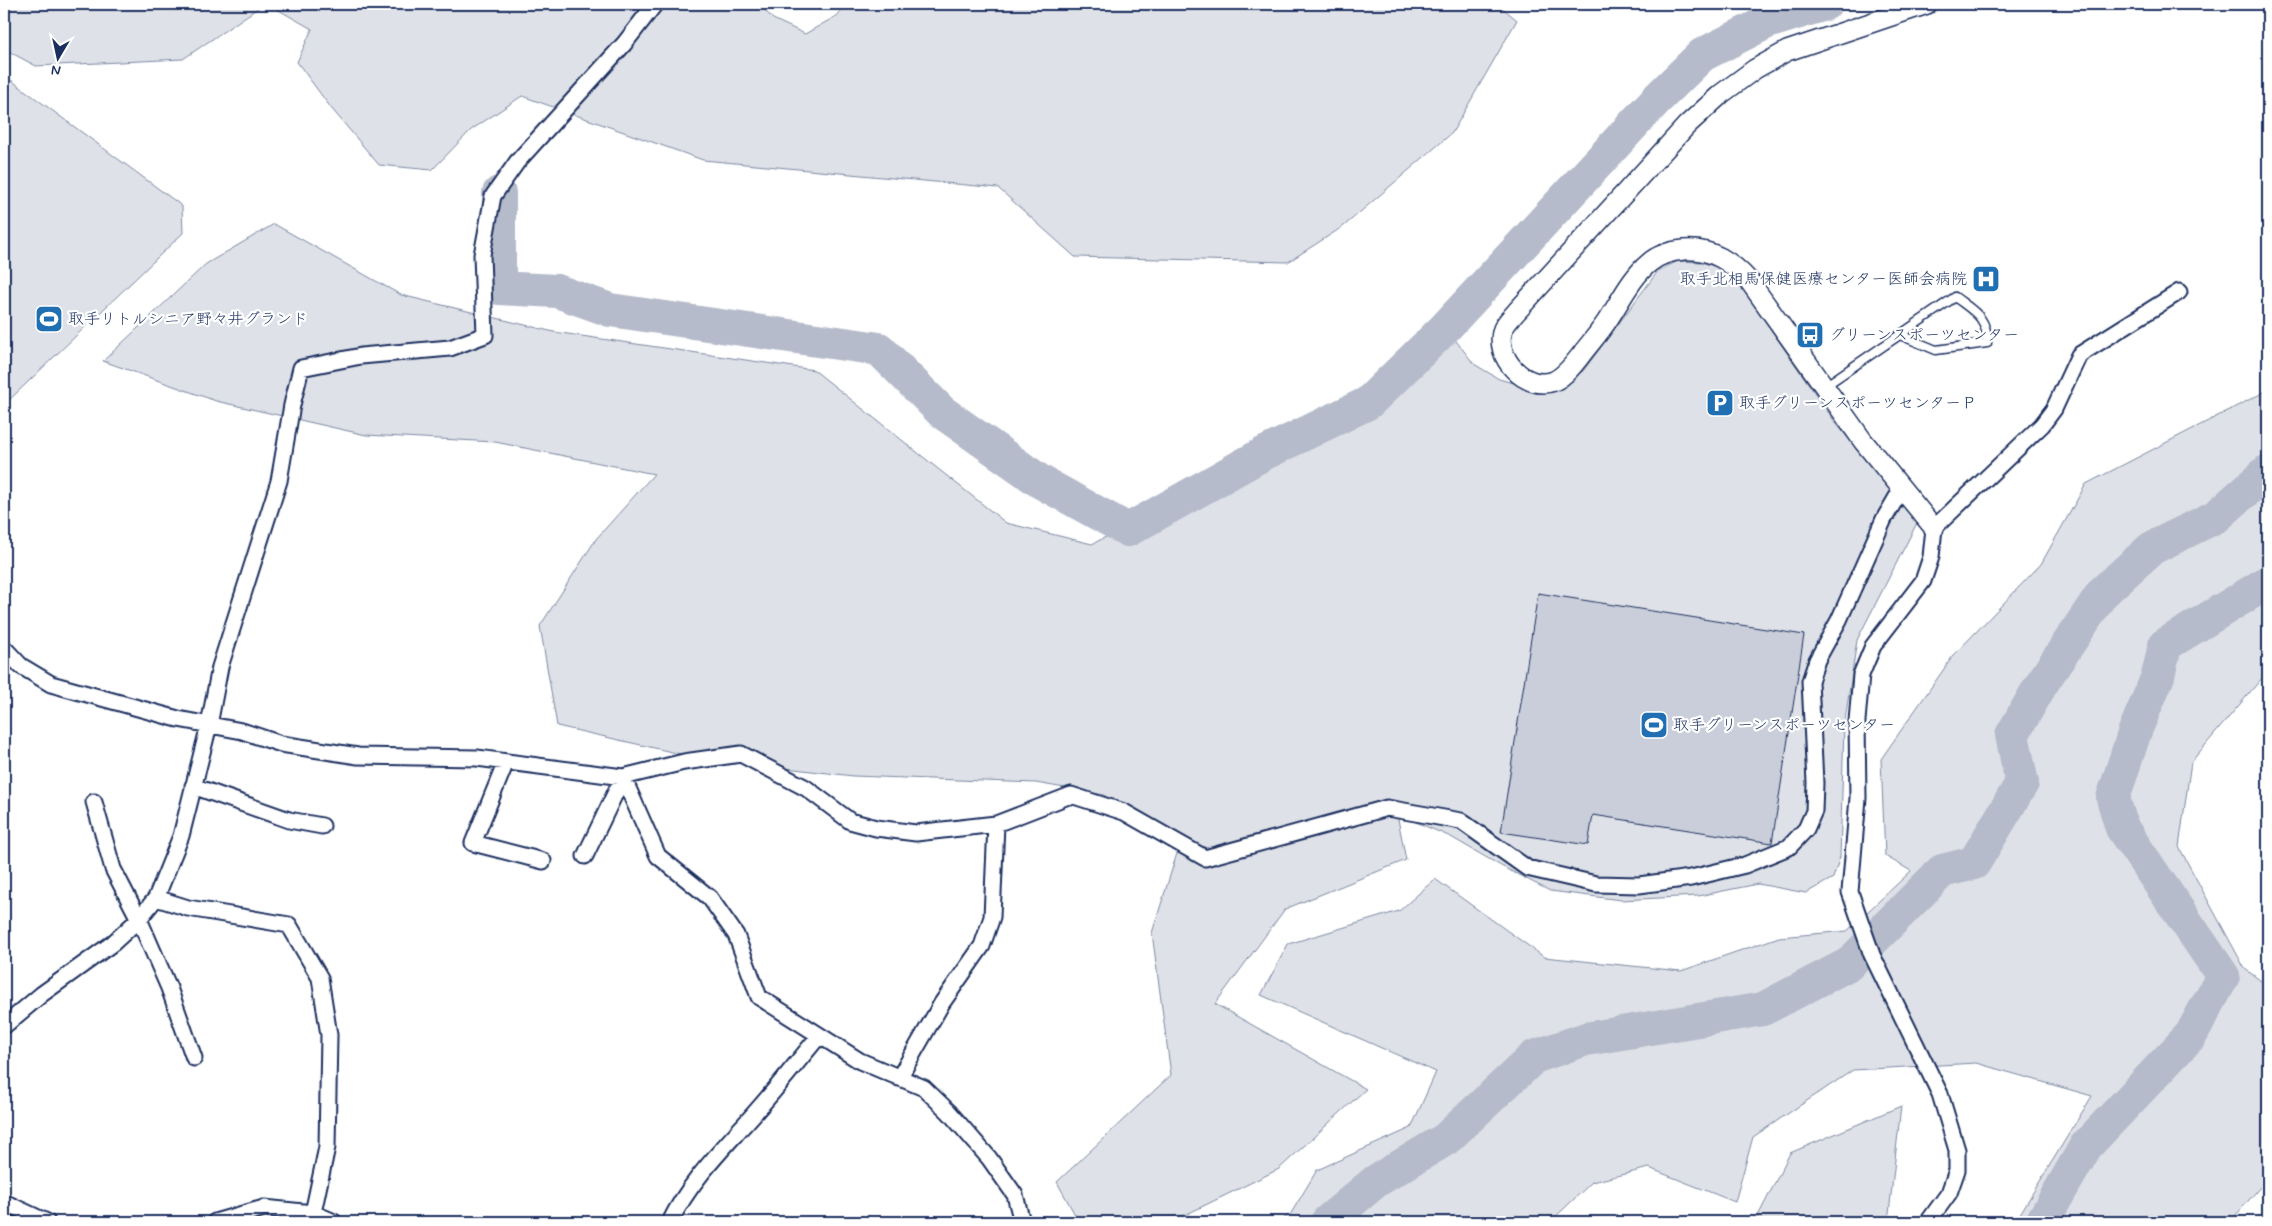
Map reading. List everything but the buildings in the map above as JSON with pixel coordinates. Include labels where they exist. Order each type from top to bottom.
[{"type":"street","points":[[4,1026],[42,994],[113,943],[139,919],[156,898],[181,836],[209,725],[220,667],[279,481],[292,405],[301,368],[361,356],[450,348],[485,335],[482,255],[493,196],[518,162],[624,44],[655,4]]},
{"type":"street","points":[[1927,4],[1787,51],[1755,69],[1721,94],[1687,125],[1517,310],[1504,327],[1501,340],[1506,361],[1516,374],[1542,382],[1554,381],[1570,368],[1608,320],[1637,276],[1650,262],[1672,251],[1695,250],[1717,255],[1734,265],[1750,282],[1863,441],[1901,490],[1934,528]]},
{"type":"street","points":[[1928,1222],[1949,1193],[1957,1170],[1957,1150],[1940,1094],[1872,955],[1850,892],[1858,798],[1857,721],[1861,675],[1874,646],[1924,581],[1931,557],[1934,528],[2042,425],[2054,409],[2079,355],[2179,292]]},
{"type":"street","points":[[4,648],[21,666],[51,684],[242,732],[281,744],[358,756],[477,758],[623,777],[684,762],[741,754],[806,788],[850,821],[876,828],[916,833],[996,824],[1071,795],[1124,812],[1205,858],[1387,808],[1461,821],[1527,868],[1596,884],[1639,885],[1691,878],[1745,864],[1789,847],[1806,829],[1814,810],[1815,783],[1810,681],[1817,660],[1839,620],[1884,519],[1901,490]]},
{"type":"street","points":[[506,762],[473,843],[543,861]]},
{"type":"street","points":[[585,856],[623,777]]},
{"type":"street","points":[[623,777],[658,856],[710,898],[736,935],[759,997],[860,1061],[924,1088],[949,1112],[989,1158],[1015,1195],[1022,1222]]},
{"type":"street","points":[[193,786],[290,820],[322,826]]},
{"type":"street","points":[[94,802],[113,869],[139,919],[169,988],[194,1058]]},
{"type":"street","points":[[899,1078],[942,1003],[982,946],[992,917],[996,824]]},
{"type":"street","points":[[156,898],[188,908],[289,926],[320,978],[329,1035],[327,1147],[313,1213]]},
{"type":"street","points":[[670,1222],[682,1199],[713,1157],[743,1127],[819,1036]]},
{"type":"street","points":[[4,1202],[47,1222]]},
{"type":"street","points":[[215,1222],[264,1208],[313,1213],[334,1222]]},
{"type":"lane","points":[[1825,386],[1955,297],[1982,318],[1988,331],[1987,343],[1936,350],[1900,335]]},
{"type":"shaded area","points":[[4,4],[264,4],[183,59],[36,66],[4,49]]},
{"type":"shaded area","points":[[268,4],[759,4],[773,19],[805,34],[838,15],[843,4],[1498,4],[1517,20],[1452,133],[1344,226],[1288,262],[1075,257],[998,188],[703,160],[522,96],[471,130],[432,170],[379,165],[331,108],[297,62],[312,29]]},
{"type":"shaded area","name":"取手リトルシニア野々井グランド","points":[[4,75],[182,206],[183,233],[4,405]]},
{"type":"shaded area","points":[[274,224],[401,295],[554,332],[814,370],[1006,523],[1092,544],[1354,412],[1443,324],[1474,364],[1499,379],[1546,392],[1583,371],[1658,271],[1678,261],[1700,262],[1720,267],[1740,285],[1835,422],[1917,523],[1857,640],[1844,727],[1840,857],[1833,878],[1806,893],[1758,884],[1698,896],[1621,900],[1550,891],[1501,866],[1451,837],[1397,814],[1406,860],[1285,909],[1215,1004],[1366,1089],[1279,1169],[1185,1215],[1129,1222],[1079,1222],[1057,1182],[1171,1075],[1152,933],[1179,847],[1107,806],[1105,795],[1036,783],[853,776],[694,757],[557,726],[540,626],[596,539],[654,474],[495,442],[366,435],[216,401],[103,361],[206,264]]},
{"type":"shaded area","points":[[2268,390],[2268,671],[2191,762],[2179,847],[2245,969],[2268,986],[2268,1178],[2230,1222],[2015,1222],[2092,1096],[1976,1063],[1853,1070],[1753,1137],[1735,1202],[1649,1168],[1592,1182],[1550,1222],[1277,1222],[1290,1215],[1317,1170],[1411,1128],[1436,1072],[1261,995],[1288,944],[1399,911],[1435,879],[1544,957],[1681,971],[1779,937],[1847,931],[1911,871],[1885,856],[1881,759],[1953,656],[2041,564],[2086,484]]},
{"type":"shaded area","points":[[1901,1106],[1888,1222],[1755,1222],[1790,1153]]},
{"type":"waterway","points":[[499,193],[499,288],[557,291],[610,310],[879,349],[942,412],[1041,482],[1128,530],[1263,454],[1368,403],[1443,330],[1657,99],[1702,55],[1767,22],[1825,4]]},
{"type":"waterway","points":[[1327,1222],[1376,1181],[1446,1139],[1534,1057],[1586,1039],[1763,1009],[1849,964],[1942,871],[1974,863],[2022,783],[2012,735],[2042,683],[2103,592],[2152,548],[2217,516],[2268,471]]},
{"type":"waterway","points":[[2042,1222],[2086,1146],[2191,1035],[2223,976],[2122,828],[2113,798],[2135,731],[2158,676],[2165,645],[2268,582]]},
{"type":"place","name":"取手北相馬保健医療センター医師会病院","points":[[1986,279]]},
{"type":"place","name":"取手リトルシニア野々井グランド","points":[[49,319]]},
{"type":"place","name":"グリーンスポーツセンター","points":[[1810,335]]},
{"type":"place","name":"取手グリーンスポーツセンターＰ","points":[[1720,403]]},
{"type":"place","name":"取手グリーンスポーツセンター","points":[[1654,725]]}]
